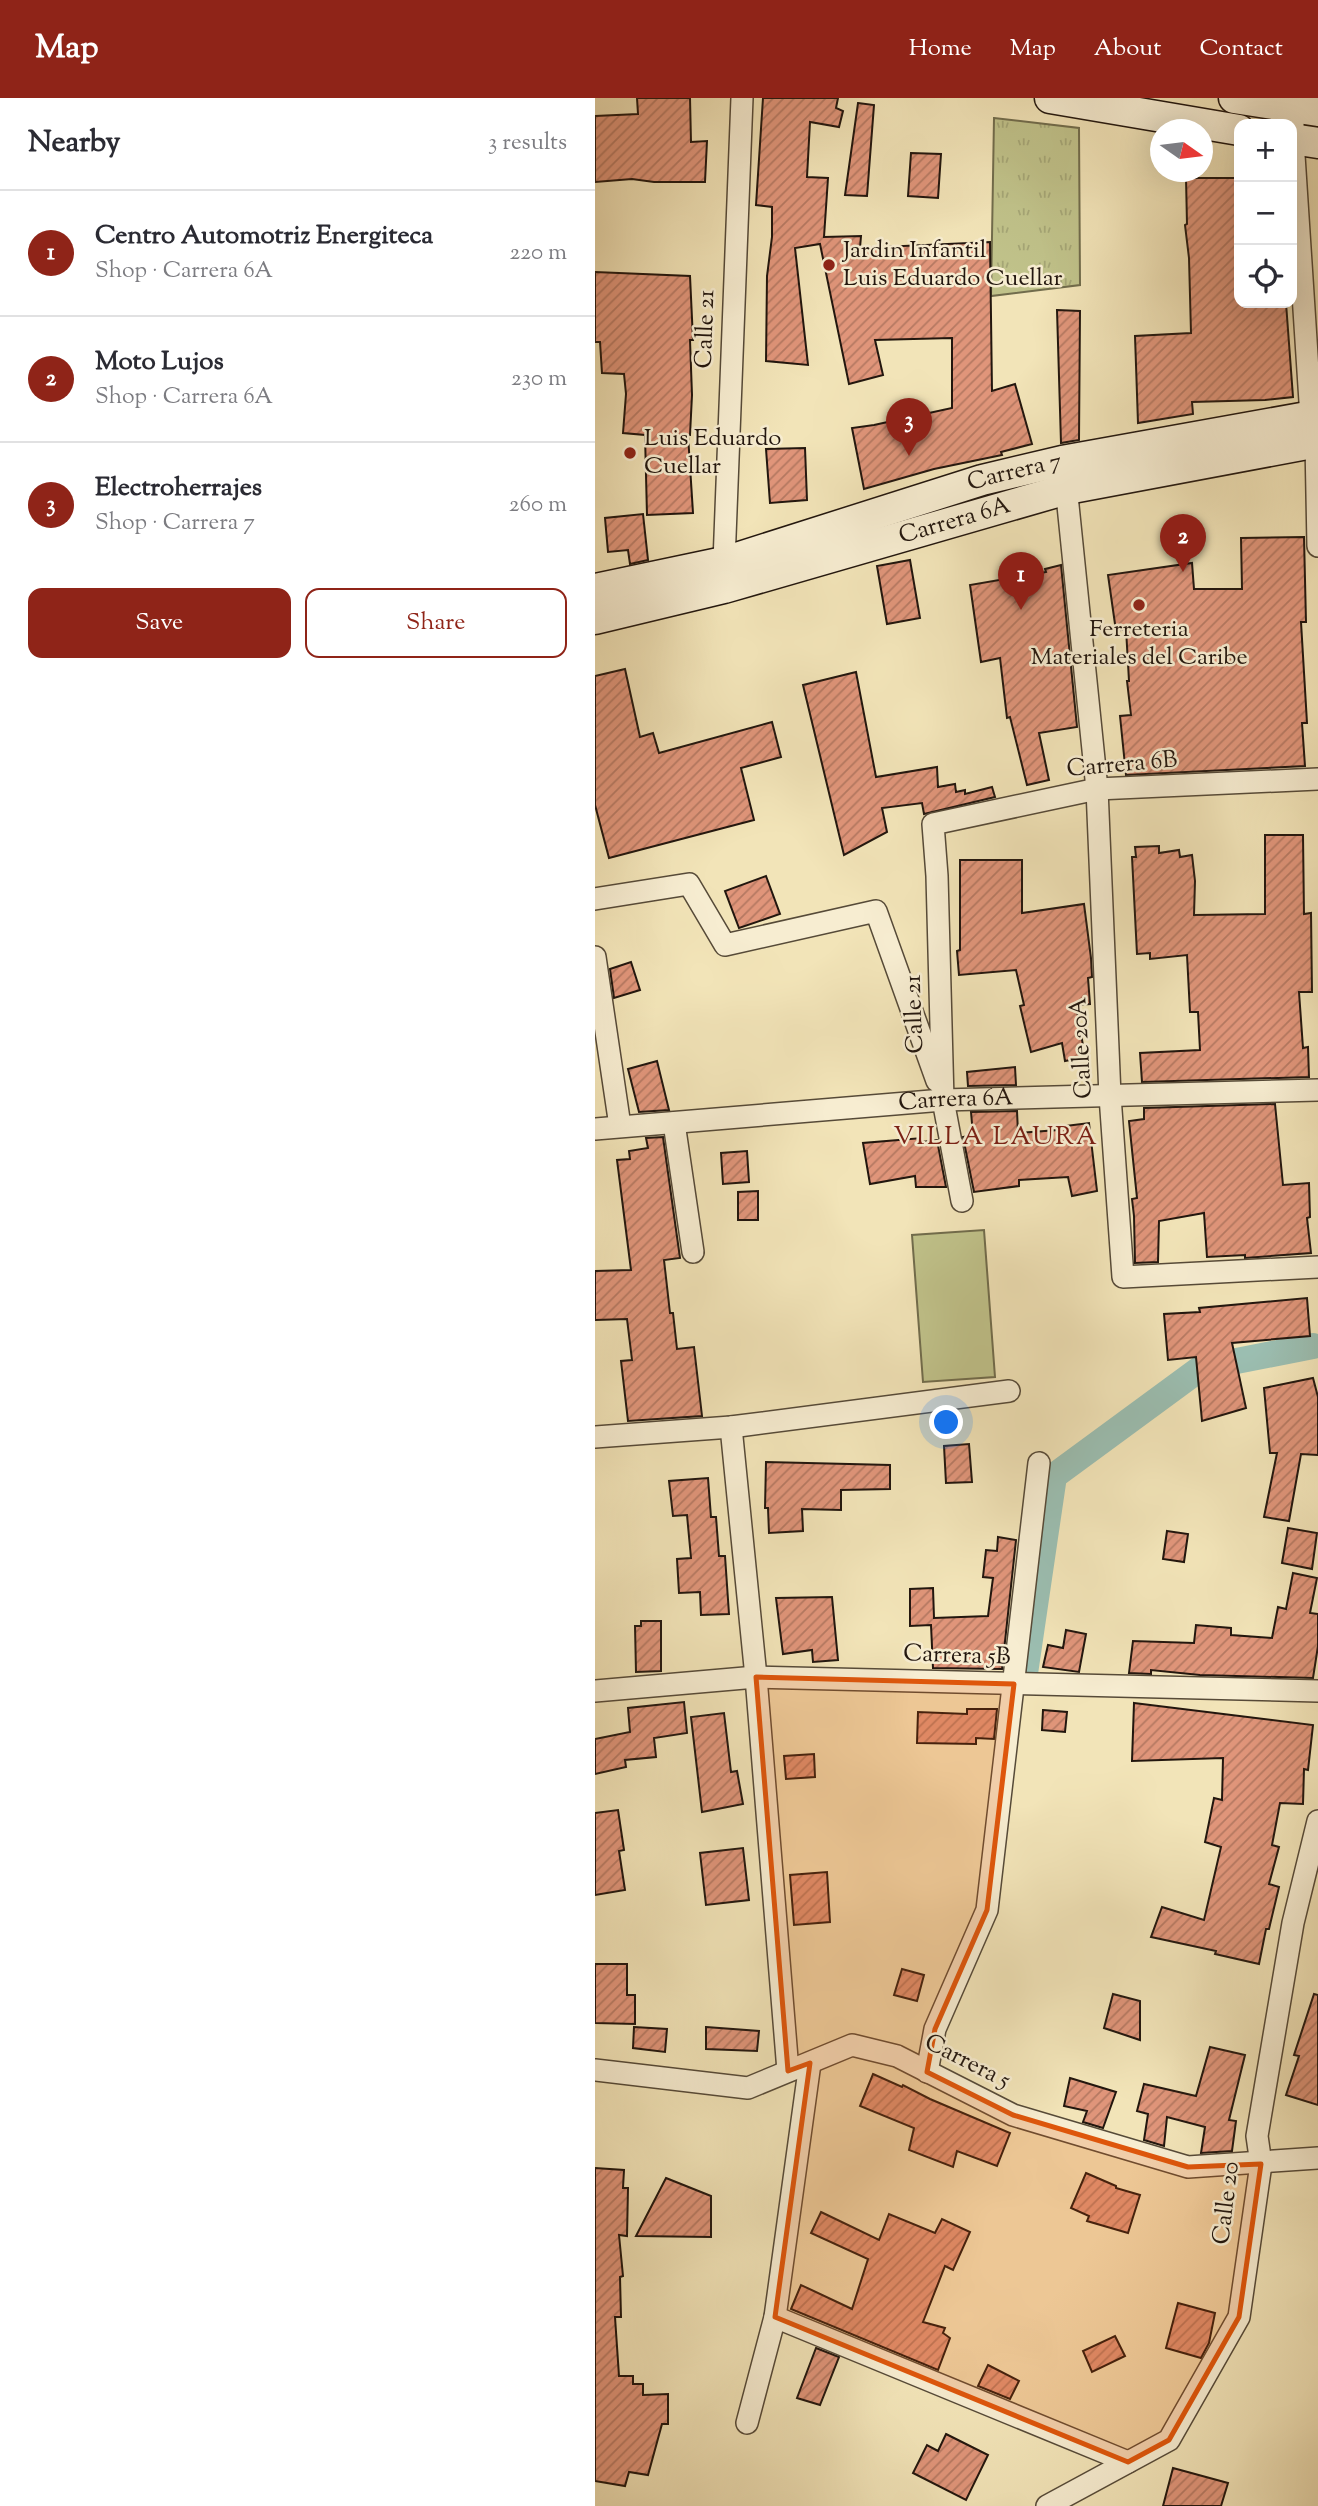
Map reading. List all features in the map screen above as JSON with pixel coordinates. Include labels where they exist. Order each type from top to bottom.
[{"type":"main road","points":[[1050,98],[1234,129]]},
{"type":"main road","points":[[1234,98],[1301,106]]},
{"type":"main road","name":"Carrera 7","points":[[595,589],[724,562],[982,480],[1065,475],[1316,429]]},
{"type":"main road","name":"Carrera 6A","points":[[595,619],[724,589],[1065,475]]},
{"type":"street","name":"Calle 21","points":[[724,562],[742,98]]},
{"type":"street","points":[[1301,106],[1316,429],[1318,546]]},
{"type":"street","name":"Calle 20A","points":[[1065,475],[1097,789],[1110,1096],[1123,1277],[1318,1267]]},
{"type":"street","name":"Carrera 6B","points":[[933,824],[1097,789],[1318,779]]},
{"type":"street","name":"Calle 21","points":[[933,824],[937,876],[943,1100],[962,1201]]},
{"type":"street","points":[[595,899],[689,884],[725,945],[876,911],[943,1100]]},
{"type":"street","points":[[595,957],[620,1126]]},
{"type":"street","name":"Carrera 6A","points":[[595,1129],[943,1100],[1318,1090]]},
{"type":"street","points":[[674,1123],[693,1252]]},
{"type":"street","points":[[595,1437],[731,1427],[1009,1391]]},
{"type":"street","points":[[731,1427],[756,1676],[788,2071]]},
{"type":"street","points":[[927,2072],[936,2029],[986,1910],[1039,1463]]},
{"type":"street","name":"Carrera 5B","points":[[595,1691],[756,1676],[1318,1691]]},
{"type":"street","name":"Calle 20","points":[[1047,2506],[1169,2440],[1239,2317],[1261,2164],[1257,2136],[1293,1923],[1318,1821]]},
{"type":"street","name":"Carrera 5","points":[[595,2070],[748,2088],[852,2045],[897,2056],[1013,2115],[1188,2167],[1318,2158]]},
{"type":"street","points":[[747,2423],[775,2317],[810,2063]]},
{"type":"street","points":[[775,2317],[1128,2462]]},
{"type":"highlighted area","points":[[756,1677],[1014,1684],[987,1910],[935,2029],[927,2072],[1013,2115],[1188,2167],[1261,2164],[1239,2317],[1169,2440],[1128,2462],[775,2317],[810,2063],[788,2071]]},
{"type":"green space","points":[[994,118],[1079,128],[1080,285],[991,296]]},
{"type":"green space","points":[[984,1230],[995,1377],[923,1382],[912,1235]]},
{"type":"building","points":[[637,98],[690,98],[691,142],[707,141],[705,182],[632,179],[595,182],[595,116],[638,114]]},
{"type":"building","points":[[763,98],[838,98],[836,108],[843,111],[839,127],[810,122],[807,177],[828,178],[824,237],[861,236],[860,248],[990,242],[992,391],[1015,384],[1032,444],[1001,452],[1002,455],[934,469],[864,489],[852,428],[952,408],[952,338],[875,340],[883,375],[849,384],[820,244],[795,248],[808,365],[766,361],[767,276],[772,237],[772,207],[756,205]]},
{"type":"building","points":[[858,103],[874,105],[867,196],[845,195]]},
{"type":"building","points":[[911,153],[941,154],[938,198],[908,196]]},
{"type":"building","points":[[1213,178],[1234,178],[1234,308],[1286,308],[1293,397],[1192,402],[1193,414],[1138,423],[1135,336],[1191,333],[1186,182],[1213,182]]},
{"type":"building","points":[[595,272],[690,276],[693,340],[690,340],[692,395],[688,435],[693,513],[647,515],[645,435],[623,433],[626,394],[624,374],[602,373],[600,342],[595,342]]},
{"type":"building","points":[[1057,310],[1080,311],[1079,440],[1061,443]]},
{"type":"building","points":[[805,448],[807,500],[770,503],[766,449]]},
{"type":"building","points":[[643,514],[648,560],[630,564],[628,550],[608,552],[605,518]]},
{"type":"building","points":[[1304,537],[1306,622],[1301,622],[1307,723],[1302,723],[1305,766],[1126,775],[1120,716],[1131,715],[1126,629],[1116,631],[1108,575],[1192,563],[1194,589],[1242,589],[1241,538]]},
{"type":"building","points":[[910,560],[920,618],[887,624],[877,566]]},
{"type":"building","points":[[1061,565],[1077,727],[1039,733],[1049,780],[1027,785],[1010,717],[1007,718],[1000,658],[981,662],[970,585],[1046,572],[1045,569]]},
{"type":"building","points":[[625,669],[640,737],[653,733],[659,753],[772,722],[781,757],[741,768],[754,820],[609,858],[595,805],[595,676]]},
{"type":"building","points":[[856,672],[876,777],[937,767],[938,787],[955,784],[956,792],[965,790],[965,794],[992,787],[995,797],[924,814],[922,803],[882,808],[887,832],[844,855],[803,685]]},
{"type":"building","points":[[1265,835],[1303,835],[1304,914],[1311,913],[1312,992],[1299,992],[1303,1048],[1308,1047],[1309,1077],[1142,1082],[1140,1053],[1200,1050],[1198,1012],[1190,1012],[1187,955],[1150,959],[1150,953],[1137,954],[1132,857],[1136,857],[1135,847],[1159,846],[1159,853],[1179,850],[1180,857],[1192,855],[1195,881],[1194,915],[1265,914]]},
{"type":"building","points":[[960,860],[1022,860],[1022,913],[1084,904],[1091,958],[1092,977],[1088,978],[1090,1004],[1076,1005],[1085,1057],[1065,1061],[1062,1043],[1031,1052],[1020,1006],[1024,1005],[1016,970],[959,975],[957,951],[960,950]]},
{"type":"building","points":[[766,876],[780,914],[739,928],[725,891]]},
{"type":"building","points":[[631,962],[640,990],[614,998],[610,969]]},
{"type":"building","points":[[657,1061],[669,1110],[639,1112],[628,1069]]},
{"type":"building","points":[[1015,1067],[1016,1085],[968,1086],[967,1072]]},
{"type":"building","points":[[1275,1104],[1283,1185],[1309,1183],[1310,1217],[1307,1218],[1311,1253],[1245,1258],[1245,1255],[1207,1257],[1204,1213],[1159,1221],[1158,1262],[1135,1263],[1132,1199],[1137,1198],[1129,1121],[1144,1119],[1144,1108]]},
{"type":"building","points":[[1017,1111],[1018,1133],[1058,1130],[1058,1127],[1089,1123],[1097,1191],[1072,1196],[1068,1177],[1019,1180],[1019,1186],[974,1192],[963,1137],[973,1135],[971,1112]]},
{"type":"building","points":[[663,1137],[680,1258],[664,1260],[670,1313],[673,1313],[677,1349],[694,1347],[702,1416],[628,1421],[621,1361],[632,1360],[627,1319],[595,1320],[595,1271],[631,1270],[617,1160],[630,1159],[629,1151],[648,1148],[646,1138]]},
{"type":"building","points":[[922,1138],[922,1142],[937,1140],[946,1187],[916,1187],[915,1176],[870,1184],[863,1143]]},
{"type":"building","points":[[747,1151],[749,1182],[723,1184],[721,1153]]},
{"type":"building","points":[[758,1191],[758,1220],[738,1220],[738,1192]]},
{"type":"building","points":[[1307,1298],[1310,1336],[1232,1343],[1246,1408],[1202,1421],[1196,1357],[1168,1360],[1164,1314]]},
{"type":"building","points":[[1313,1378],[1318,1397],[1318,1455],[1301,1454],[1289,1521],[1264,1517],[1277,1453],[1270,1453],[1264,1388]]},
{"type":"building","points":[[969,1444],[972,1482],[946,1483],[944,1446]]},
{"type":"building","points":[[766,1462],[890,1465],[890,1489],[841,1490],[841,1510],[802,1509],[803,1531],[769,1533],[768,1508],[765,1508]]},
{"type":"building","points":[[708,1478],[711,1517],[716,1517],[719,1556],[725,1556],[729,1614],[701,1615],[700,1592],[679,1593],[677,1559],[691,1558],[687,1515],[673,1516],[669,1481]]},
{"type":"building","points":[[1288,1528],[1317,1533],[1312,1569],[1282,1563]]},
{"type":"building","points":[[1167,1531],[1188,1534],[1184,1562],[1163,1559]]},
{"type":"building","points":[[998,1537],[1016,1540],[1002,1669],[933,1668],[931,1625],[910,1626],[910,1589],[933,1588],[934,1618],[988,1616],[993,1578],[983,1577],[986,1550],[997,1551]]},
{"type":"building","points":[[1293,1573],[1317,1578],[1310,1613],[1318,1614],[1318,1646],[1313,1678],[1200,1675],[1151,1670],[1151,1674],[1129,1673],[1133,1641],[1194,1643],[1196,1625],[1231,1628],[1231,1635],[1272,1638],[1278,1607],[1286,1609]]},
{"type":"building","points":[[832,1597],[838,1660],[813,1662],[812,1650],[783,1654],[776,1598]]},
{"type":"building","points":[[641,1621],[661,1621],[661,1671],[636,1672],[635,1626],[641,1626]]},
{"type":"building","points":[[1066,1630],[1086,1634],[1079,1672],[1043,1667],[1048,1645],[1063,1648]]},
{"type":"building","points":[[684,1702],[687,1733],[654,1738],[656,1757],[625,1760],[626,1767],[595,1774],[595,1739],[630,1732],[628,1708]]},
{"type":"building","points":[[1134,1703],[1313,1725],[1308,1770],[1304,1769],[1303,1804],[1280,1803],[1272,1845],[1279,1847],[1269,1884],[1279,1887],[1259,1964],[1215,1954],[1216,1951],[1151,1937],[1162,1907],[1204,1920],[1221,1847],[1205,1842],[1214,1798],[1222,1800],[1223,1758],[1132,1761]]},
{"type":"building","points":[[967,1709],[997,1709],[994,1739],[976,1738],[976,1744],[917,1743],[918,1712],[967,1714]]},
{"type":"building","points":[[1043,1710],[1067,1712],[1065,1732],[1042,1730]]},
{"type":"building","points":[[724,1713],[731,1772],[737,1771],[743,1804],[702,1812],[691,1717]]},
{"type":"building","points":[[814,1754],[815,1777],[786,1779],[784,1756]]},
{"type":"building","points":[[618,1810],[624,1850],[619,1851],[625,1890],[595,1895],[595,1813]]},
{"type":"building","points":[[743,1848],[749,1900],[706,1905],[700,1853]]},
{"type":"building","points":[[827,1872],[830,1922],[794,1925],[790,1875]]},
{"type":"building","points":[[595,1964],[627,1964],[627,1995],[635,1995],[635,2024],[595,2023]]},
{"type":"building","points":[[902,1969],[924,1975],[917,2001],[894,1995]]},
{"type":"building","points":[[1113,1994],[1140,2001],[1140,2040],[1104,2028]]},
{"type":"building","points":[[1314,1994],[1318,1995],[1318,2105],[1286,2095],[1299,2056],[1294,2055]]},
{"type":"building","points":[[634,2027],[667,2029],[665,2052],[633,2048]]},
{"type":"building","points":[[706,2027],[759,2031],[757,2051],[706,2049]]},
{"type":"building","points":[[1210,2047],[1245,2055],[1229,2120],[1236,2121],[1232,2151],[1201,2153],[1205,2127],[1167,2117],[1164,2146],[1144,2140],[1148,2114],[1137,2111],[1144,2084],[1196,2096]]},
{"type":"building","points":[[873,2074],[1010,2133],[997,2166],[957,2151],[953,2167],[909,2150],[914,2128],[860,2106]]},
{"type":"building","points":[[1070,2078],[1116,2092],[1103,2128],[1083,2122],[1087,2111],[1064,2106]]},
{"type":"building","points":[[595,2168],[624,2170],[623,2188],[628,2188],[627,2236],[619,2235],[623,2276],[620,2277],[621,2317],[615,2317],[619,2376],[633,2376],[633,2384],[643,2384],[643,2395],[668,2394],[668,2424],[662,2424],[648,2475],[629,2472],[625,2486],[595,2481]]},
{"type":"building","points":[[1086,2173],[1116,2188],[1140,2195],[1128,2233],[1087,2221],[1089,2216],[1071,2208]]},
{"type":"building","points":[[666,2178],[711,2196],[711,2237],[636,2236]]},
{"type":"building","points":[[821,2212],[879,2240],[889,2214],[935,2233],[942,2219],[970,2232],[953,2270],[945,2266],[923,2322],[945,2328],[943,2333],[950,2338],[938,2370],[791,2309],[801,2285],[852,2309],[868,2259],[811,2233]]},
{"type":"building","points":[[1178,2303],[1215,2313],[1209,2343],[1201,2358],[1166,2348]]},
{"type":"building","points":[[1115,2336],[1125,2356],[1092,2372],[1083,2351]]},
{"type":"building","points":[[816,2348],[839,2357],[820,2405],[797,2398]]},
{"type":"building","points":[[988,2365],[1019,2381],[1010,2399],[978,2386]]},
{"type":"building","points":[[946,2434],[988,2455],[966,2500],[913,2473],[927,2445],[938,2451]]},
{"type":"building","points":[[1173,2468],[1228,2483],[1221,2506],[1163,2506]]},
{"type":"waterway","points":[[1024,1680],[1054,1476],[1201,1368],[1313,1346]]},
{"type":"place","name":"Jardin Infantil Luis Eduardo Cuellar","points":[[829,265]]},
{"type":"place","name":"Luis Eduardo Cuellar","points":[[630,453]]},
{"type":"place","name":"Electroherrajes","points":[[909,456]]},
{"type":"place","name":"Moto Lujos","points":[[1183,572]]},
{"type":"place","name":"Ferreteria Materiales del Caribe","points":[[1139,605]]},
{"type":"place","name":"Centro Automotriz Energiteca","points":[[1021,610]]},
{"type":"district","name":"VILLA LAURA","points":[[996,1137]]}]
